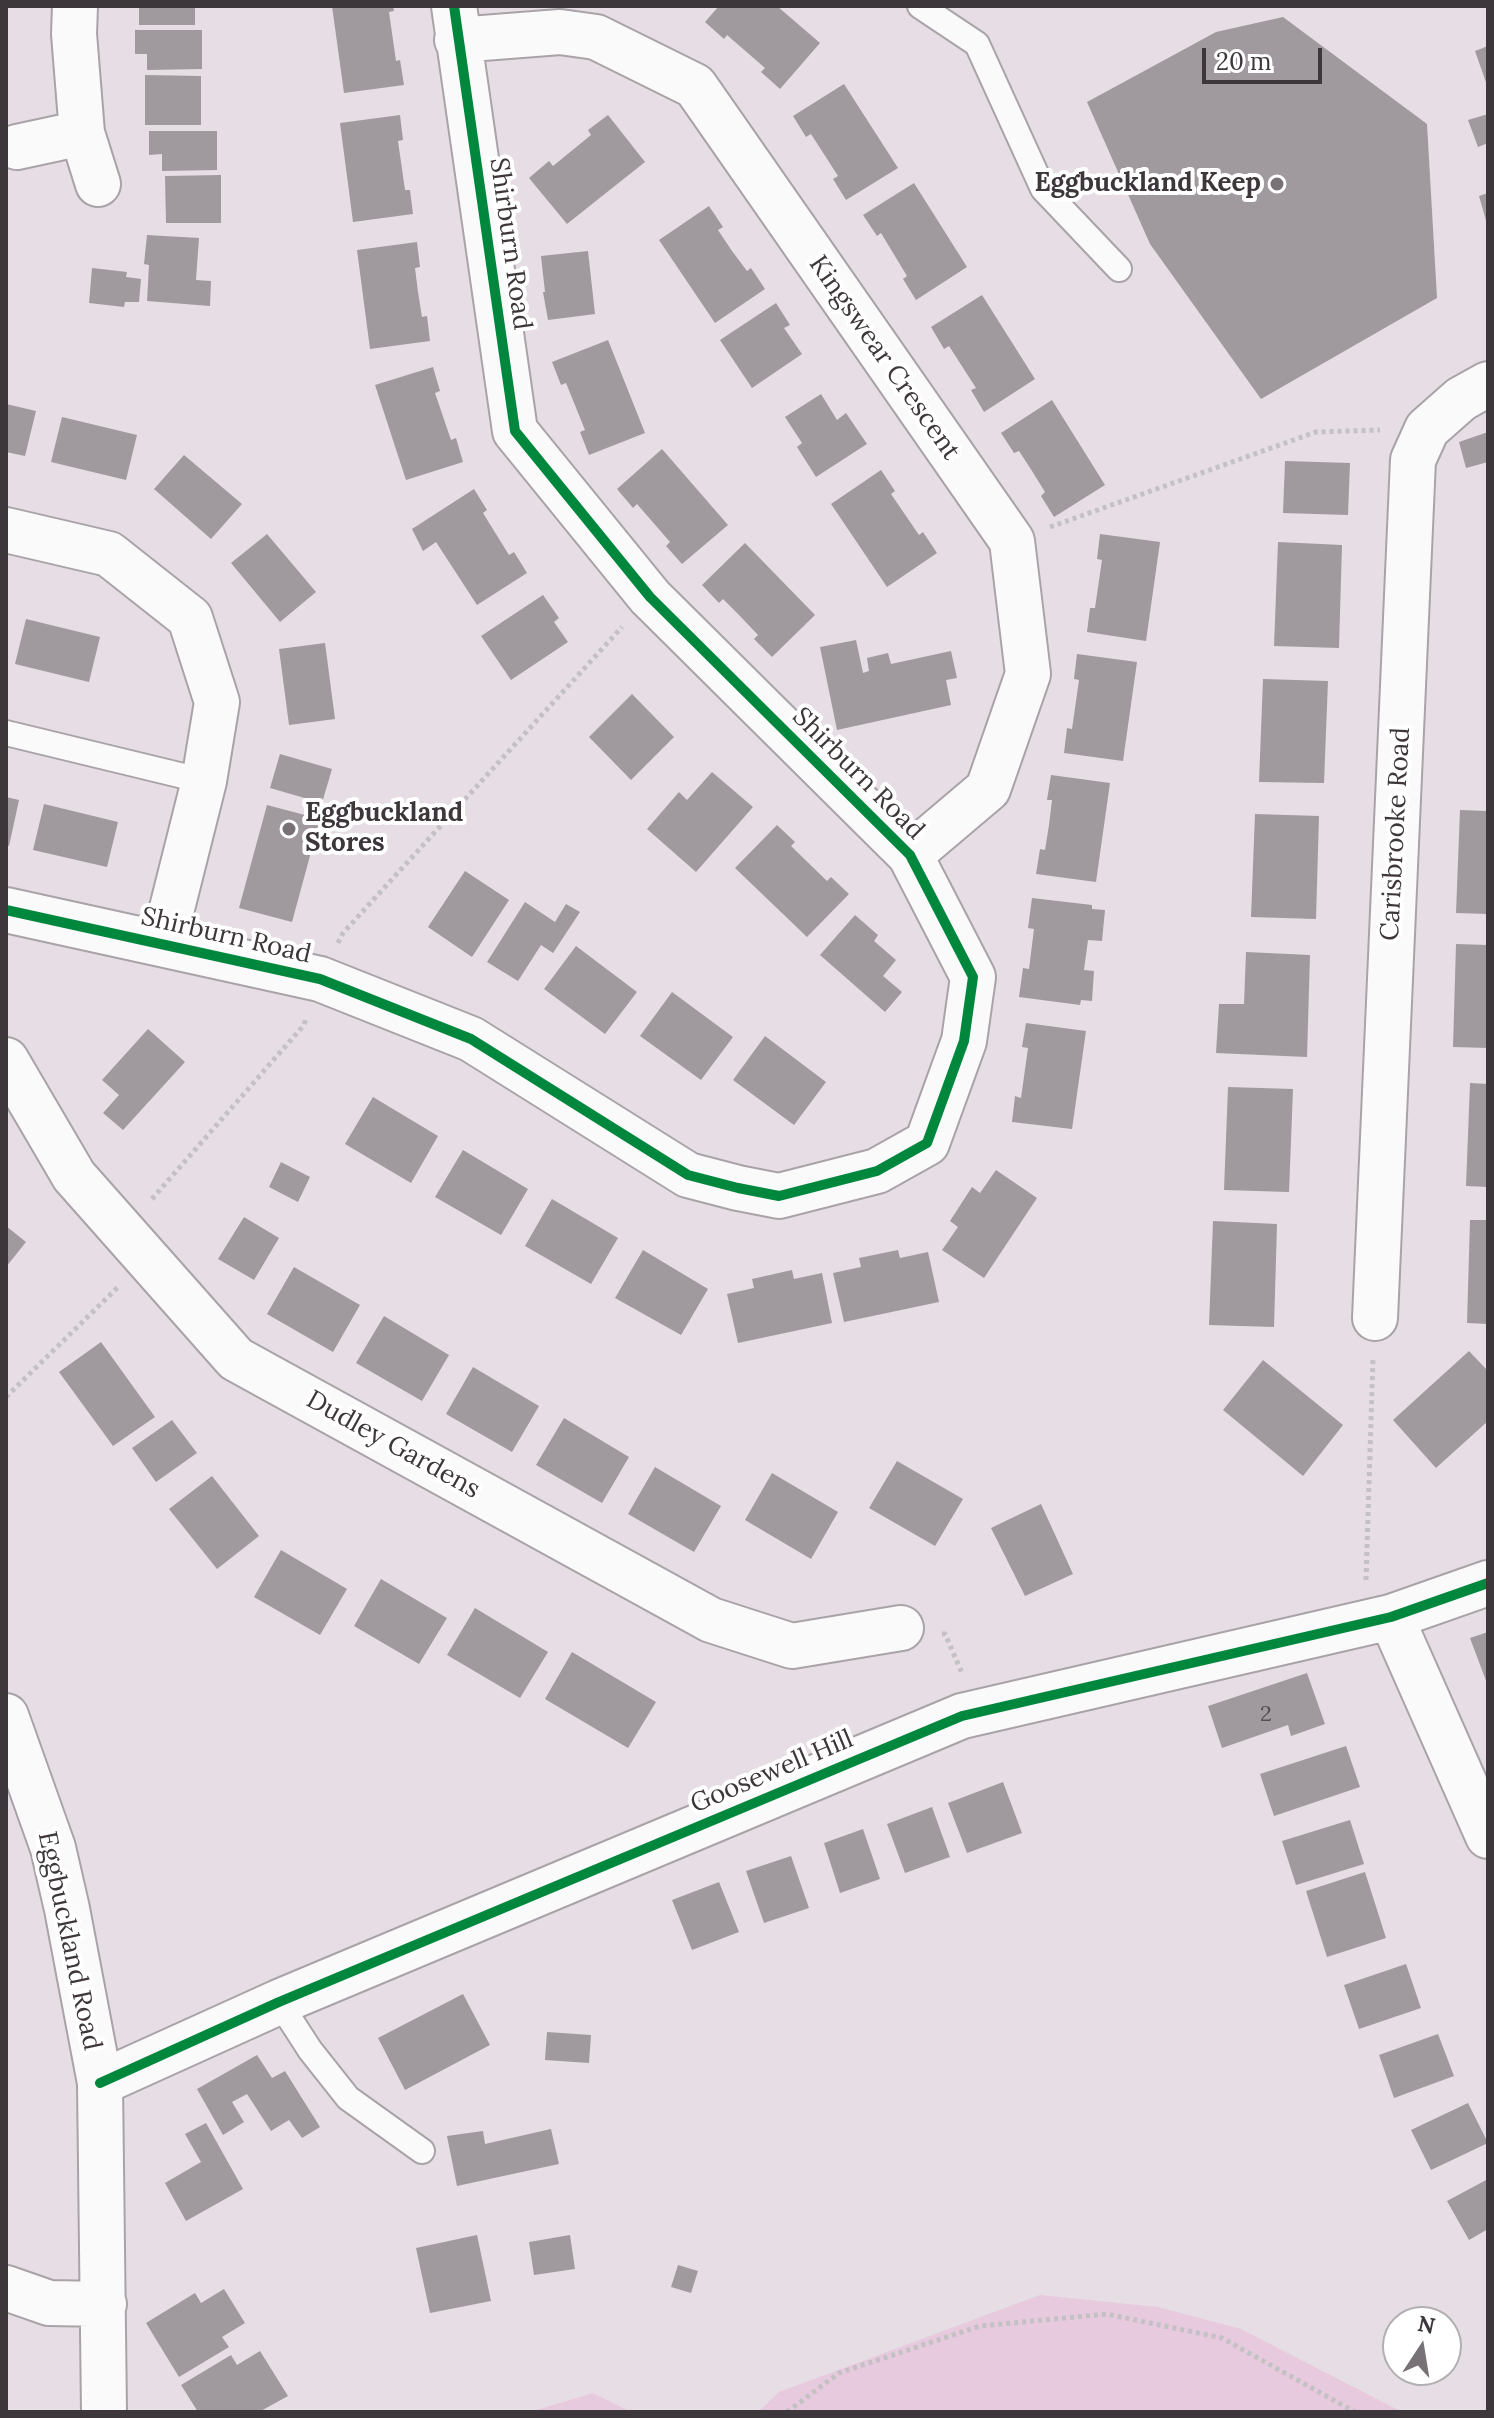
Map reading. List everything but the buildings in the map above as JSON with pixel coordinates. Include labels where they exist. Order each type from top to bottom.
[{"type":"street","points":[[75,6],[74,34],[82,133],[98,184]]},
{"type":"street","name":"Kingswear Crescent","points":[[456,23],[596,37],[695,86],[1012,541],[1028,674],[988,789],[910,855]]},
{"type":"street","name":"Shirburn Road","points":[[6,910],[320,979],[471,1039],[688,1175],[779,1196],[877,1171],[927,1143],[964,1041],[973,977],[910,855],[650,597],[515,431],[456,23]]},
{"type":"street","points":[[17,147],[82,133]]},
{"type":"street","name":"Carisbrooke Road","points":[[1375,1318],[1413,460],[1427,429],[1461,399],[1488,384]]},
{"type":"street","points":[[6,530],[109,554],[190,618],[217,702],[204,781],[163,944]]},
{"type":"street","name":"Dudley Gardens","points":[[6,1060],[74,1176],[236,1359],[711,1620],[792,1646],[901,1628]]},
{"type":"street","name":"Goosewell Hill","points":[[100,2083],[279,2002],[962,1716],[1378,1620],[1488,1583]]},
{"type":"street","points":[[1378,1620],[1488,1836]]},
{"type":"street","name":"Eggbuckland Road","points":[[6,1716],[53,1848],[100,2083],[104,2412]]},
{"type":"street","points":[[6,2288],[49,2303],[104,2304]]},
{"type":"lane","points":[[920,6],[977,44],[1043,189],[1119,269]]},
{"type":"lane","points":[[6,733],[204,781]]},
{"type":"lane","points":[[279,2002],[310,2050],[348,2098],[422,2151]]},
{"type":"path","points":[[1012,541],[1316,432],[1427,429]]},
{"type":"path","points":[[6,1397],[136,1245],[304,1025],[320,979],[343,933],[650,597]]},
{"type":"path","points":[[1375,1318],[1378,1620]]},
{"type":"path","points":[[901,1628],[945,1634],[980,1711]]},
{"type":"path","points":[[787,2412],[839,2373],[980,2326],[1107,2314],[1222,2338],[1355,2412]]},
{"type":"shaded area","points":[[1040,2295],[1158,2307],[1241,2329],[1402,2412],[758,2412],[779,2392]]},
{"type":"shaded area","points":[[593,2393],[631,2412],[530,2412]]},
{"type":"cycle path","points":[[6,910],[320,979],[471,1039],[688,1175],[738,1188],[779,1196],[877,1171],[927,1143],[964,1041],[973,977],[910,855],[650,597],[515,431],[454,6]]},
{"type":"cycle path","points":[[100,2083],[279,2002],[962,1716],[1391,1617],[1488,1583]]},
{"type":"place","name":"Eggbuckland Keep","points":[[1277,184]]},
{"type":"place","name":"Eggbuckland Stores","points":[[289,829]]}]
